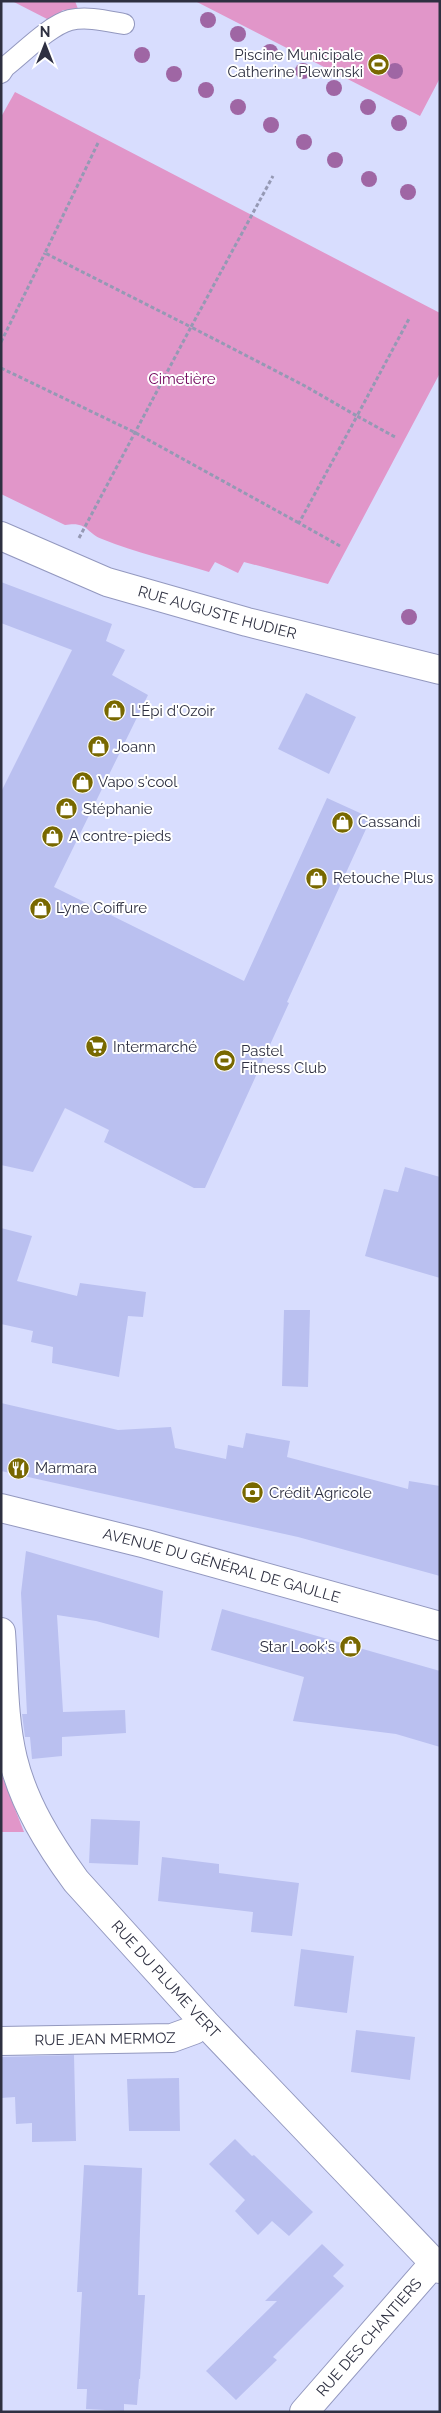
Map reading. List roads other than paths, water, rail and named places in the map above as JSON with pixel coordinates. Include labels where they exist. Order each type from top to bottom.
[{"type":"street","name":"RUE AUGUSTE HUDIER","points":[[1,536],[68,567],[107,582],[189,607],[440,670]]},
{"type":"street","name":"AVENUE DU GÉNÉRAL DE GAULLE","points":[[3,1514],[146,1544],[440,1626]]},
{"type":"street","name":"RUE DU PLUME VERT","points":[[1,1632],[13,1757],[24,1794],[76,1881],[203,2021],[437,2266]]},
{"type":"street","name":"RUE JEAN MERMOZ","points":[[1,2041],[172,2038],[194,2030],[203,2021]]},
{"type":"street","name":"RUE DES CHANTIERS","points":[[304,2412],[437,2266]]},
{"type":"lane","points":[[1,73],[4,67],[60,24],[72,20],[93,19],[124,24]]},
{"type":"place","name":"Piscine Municipale Catherine Plewinski","points":[[379,64]]},
{"type":"place","name":"L'Épi d'Ozoir","points":[[115,711]]},
{"type":"place","name":"Joann","points":[[98,747]]},
{"type":"place","name":"Vapo s'cool","points":[[82,782]]},
{"type":"place","name":"Stéphanie","points":[[67,809]]},
{"type":"place","name":"Cassandi","points":[[342,822]]},
{"type":"place","name":"A contre-pieds","points":[[53,836]]},
{"type":"place","name":"Retouche Plus","points":[[317,878]]},
{"type":"place","name":"Lyne Coiffure","points":[[40,908]]},
{"type":"place","name":"Intermarché","points":[[97,1047]]},
{"type":"place","name":"Pastel Fitness Club","points":[[225,1060]]},
{"type":"place","name":"Marmara","points":[[19,1468]]},
{"type":"place","name":"Crédit Agricole","points":[[253,1493]]},
{"type":"place","name":"Star Look's","points":[[351,1647]]},
{"type":"park label","name":"Cimetière","points":[[182,379]]}]
